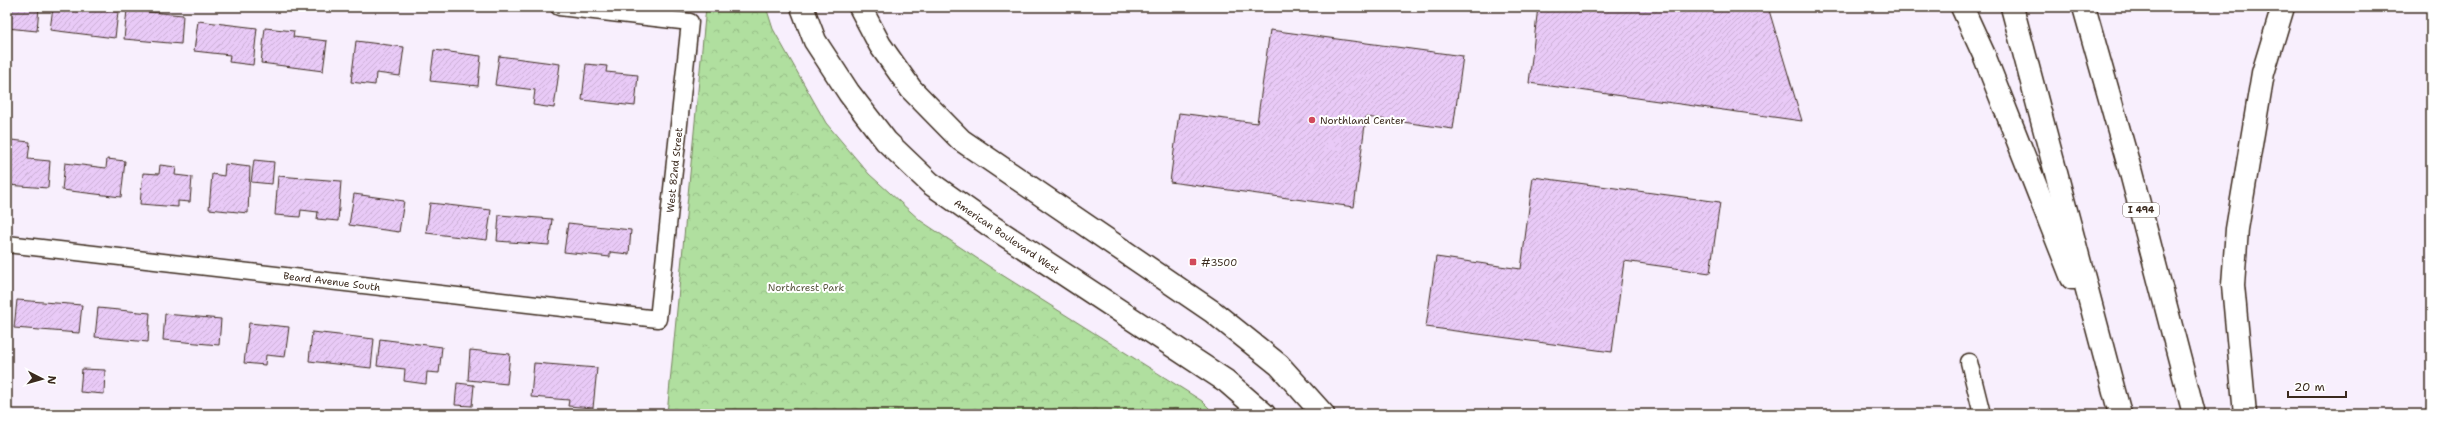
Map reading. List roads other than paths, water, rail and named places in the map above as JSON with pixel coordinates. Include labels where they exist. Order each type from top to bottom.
[{"type":"main road","name":"American Boulevard West","points":[[802,7],[815,41],[849,93],[886,142],[930,183],[988,224],[1226,381],[1264,414]]},
{"type":"main road","points":[[860,7],[880,45],[911,89],[961,140],[1213,312],[1279,365],[1323,414]]},
{"type":"main road","points":[[1962,7],[1995,84],[2111,378]]},
{"type":"main road","points":[[2012,7],[2120,414]]},
{"type":"main road","name":"I 494","points":[[2084,7],[2131,173],[2194,414]]},
{"type":"main road","points":[[2245,414],[2233,285],[2237,230],[2263,73],[2283,7]]},
{"type":"street","name":"West 82nd Street","points":[[559,7],[690,22],[658,319]]},
{"type":"street","name":"Beard Avenue South","points":[[7,244],[658,319]]},
{"type":"street","points":[[1969,362],[1982,414]]},
{"type":"place","name":"Northland Center","points":[[1312,120]]},
{"type":"place","name":"#3500","points":[[1193,262]]},
{"type":"park label","name":"Northcrest Park","points":[[806,287]]}]
